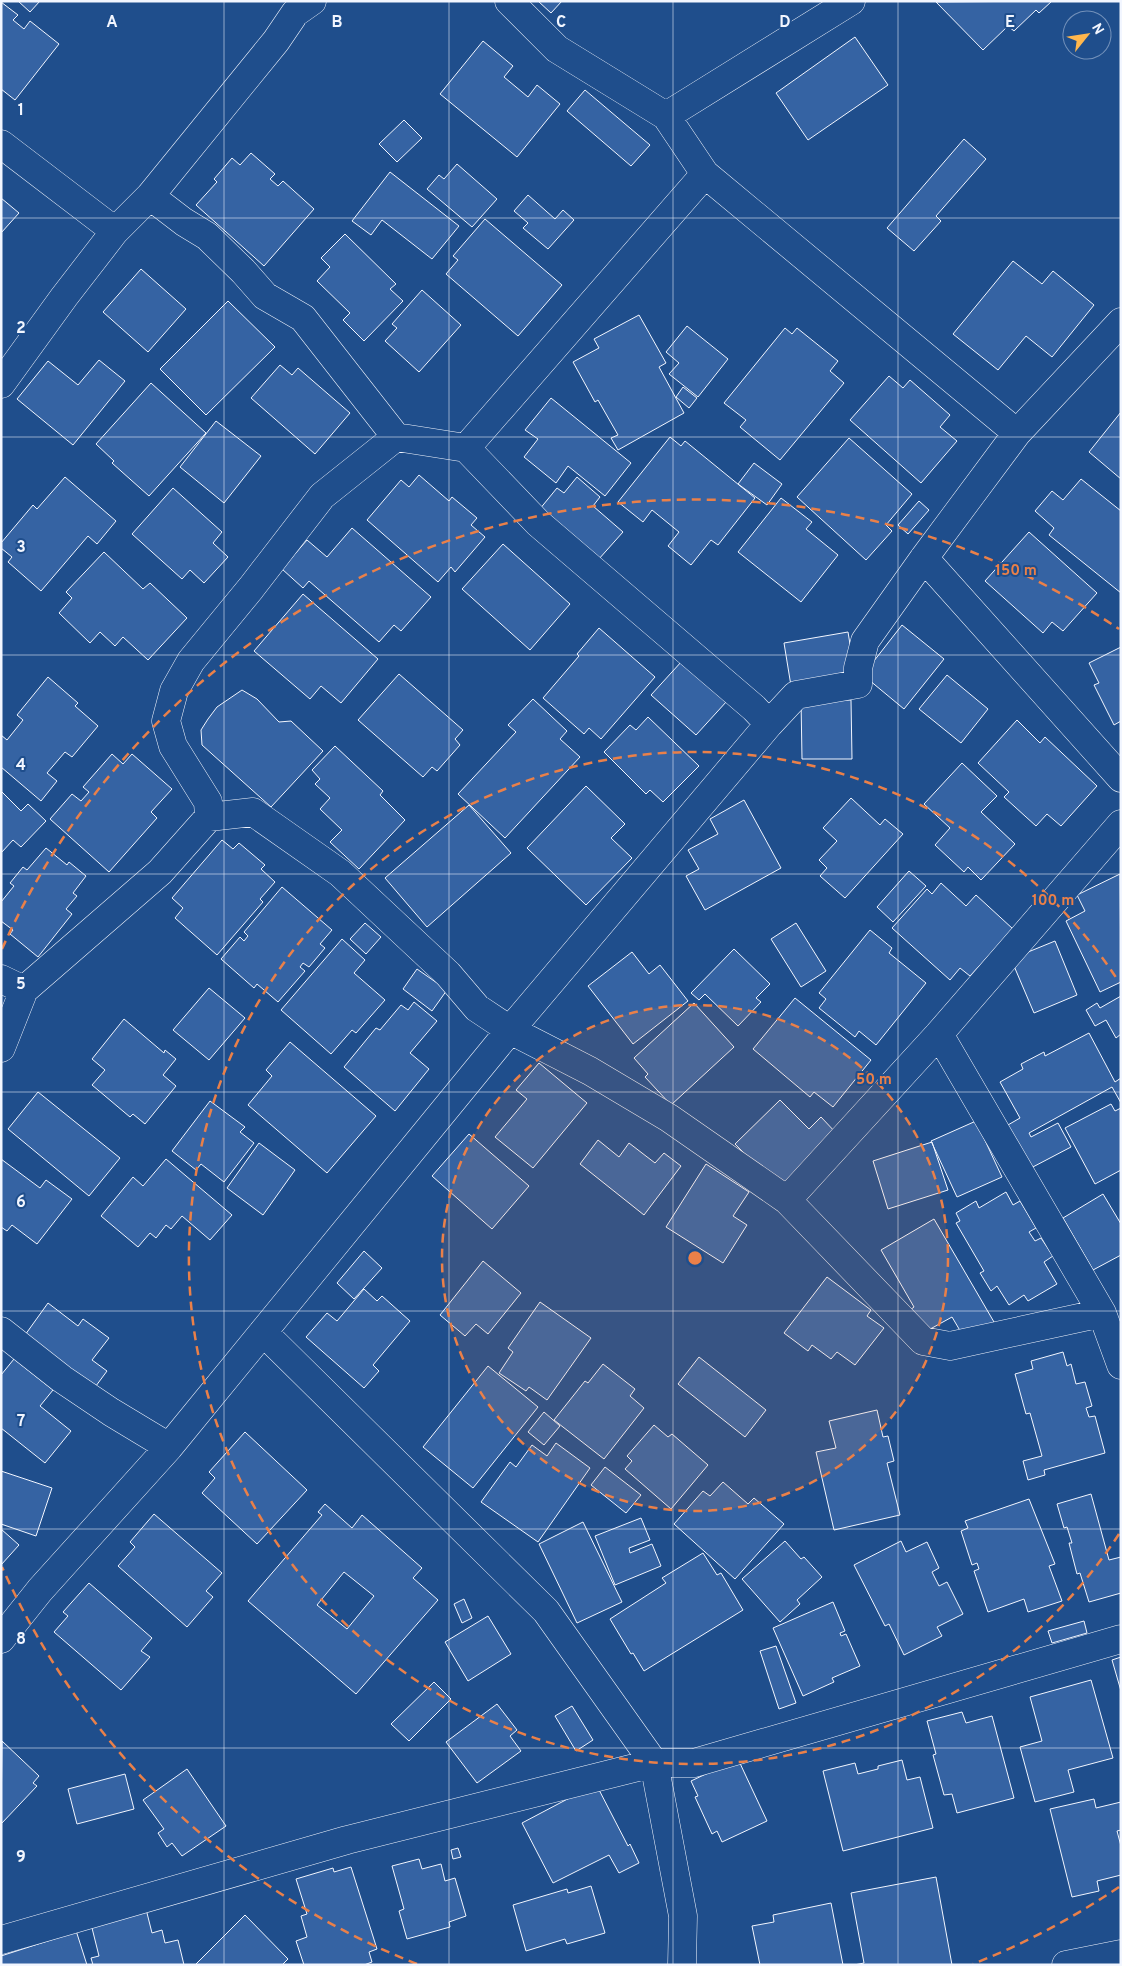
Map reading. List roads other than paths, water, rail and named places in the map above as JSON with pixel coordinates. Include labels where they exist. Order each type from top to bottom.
[{"type":"street","points":[[509,1],[557,49],[666,116],[705,174],[1017,433]]},
{"type":"street","points":[[666,116],[851,1]]},
{"type":"street","points":[[1,384],[64,297],[116,231],[150,196],[276,41],[296,5]]},
{"type":"street","points":[[1,144],[116,231]]},
{"type":"street","points":[[466,448],[705,174]]},
{"type":"street","points":[[150,196],[184,222],[208,236],[265,296],[303,318],[396,437],[466,448],[538,523],[754,708],[770,724]]},
{"type":"street","points":[[1,1639],[40,1590],[169,1447],[510,1030],[770,724],[796,696],[858,684],[858,668],[866,641],[924,558],[1017,433],[1116,336]]},
{"type":"street","points":[[208,818],[208,802],[173,746],[166,721],[174,691],[191,661],[251,588],[322,496],[396,437]]},
{"type":"street","points":[[924,558],[1121,778]]},
{"type":"street","points":[[1,1048],[13,985],[160,872],[208,818],[253,812],[340,873],[448,974],[477,1008],[510,1030],[590,1071],[669,1118],[787,1200],[923,1341],[950,1346],[1102,1313]]},
{"type":"street","points":[[787,1200],[938,1034],[1121,824]]},
{"type":"street","points":[[938,1034],[1102,1313],[1121,1365]]},
{"type":"street","points":[[1,1331],[62,1379],[111,1412],[169,1447]]},
{"type":"street","points":[[263,1332],[546,1611],[654,1763],[683,1916],[682,1965]]},
{"type":"street","points":[[1,1940],[347,1840],[654,1763],[694,1763],[1121,1639]]},
{"type":"street","points":[[1066,1965],[1121,1954]]}]
